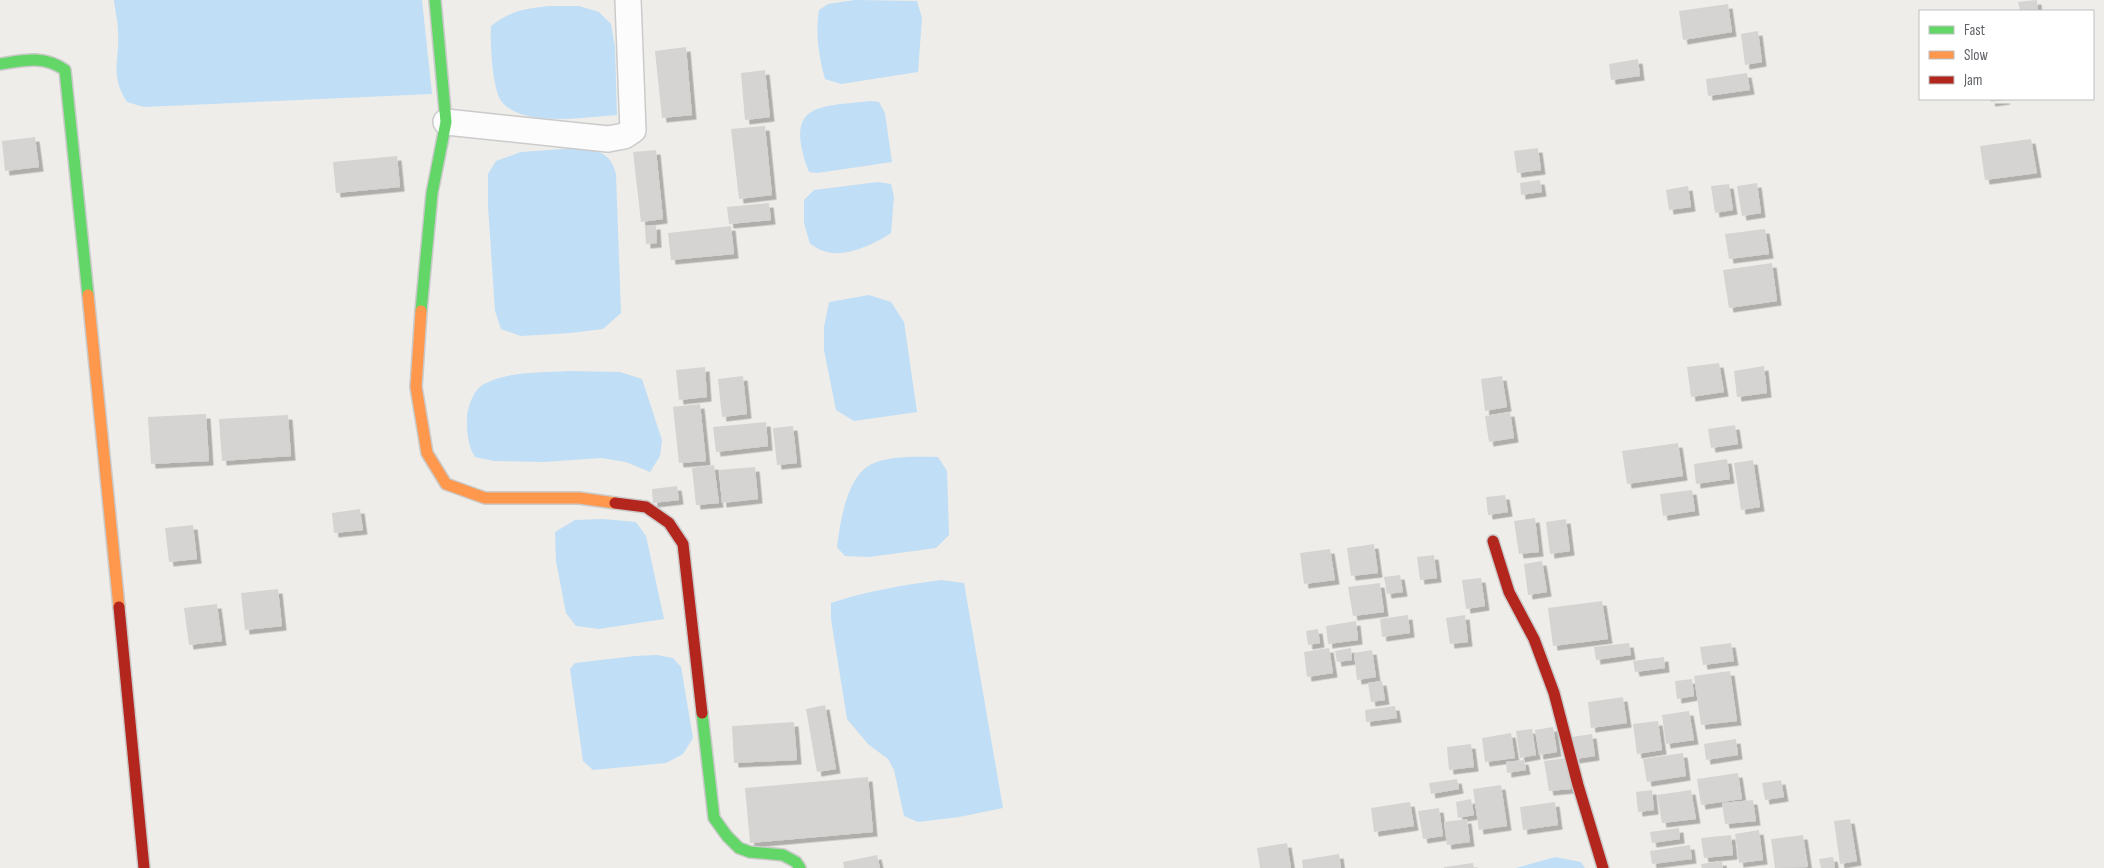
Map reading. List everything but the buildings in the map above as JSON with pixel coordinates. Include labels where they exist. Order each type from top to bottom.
[{"type":"street","points":[[435,0],[446,122],[432,194],[418,340],[416,387],[427,453],[446,484],[485,498],[579,498],[646,508],[669,523],[683,544],[714,818],[726,835],[742,849],[786,856],[794,860],[800,868]]},
{"type":"street","points":[[446,122],[608,139],[624,136],[633,130],[628,0]]},
{"type":"street","points":[[0,64],[40,58],[55,61],[64,70],[104,450],[144,868]]},
{"type":"street","points":[[1493,541],[1509,592],[1534,639],[1554,692],[1578,785],[1603,868]]},
{"type":"water","points":[[114,0],[422,0],[432,94],[144,107],[127,102],[118,83],[116,67],[118,28]]},
{"type":"water","points":[[855,0],[917,1],[922,18],[918,72],[841,84],[825,79],[818,45],[817,27],[819,10],[828,4]]},
{"type":"water","points":[[549,6],[579,6],[599,12],[611,24],[615,47],[617,115],[572,119],[540,118],[512,110],[502,102],[494,77],[491,53],[491,26],[518,11]]},
{"type":"water","points":[[871,101],[879,102],[885,113],[892,162],[817,173],[809,172],[802,149],[800,133],[803,121],[810,113],[821,108]]},
{"type":"water","points":[[576,148],[597,151],[607,156],[616,174],[621,313],[603,329],[521,336],[501,329],[495,311],[488,206],[488,174],[496,161],[521,152]]},
{"type":"water","points":[[878,182],[891,184],[894,197],[891,233],[868,246],[849,252],[832,253],[810,244],[804,223],[804,200],[814,190]]},
{"type":"water","points":[[869,295],[891,302],[904,322],[917,412],[854,421],[836,410],[824,350],[824,327],[829,302]]},
{"type":"water","points":[[568,371],[620,372],[642,379],[662,440],[660,456],[650,472],[626,462],[601,458],[544,462],[494,461],[475,457],[467,433],[467,417],[472,398],[480,386],[514,375]]},
{"type":"water","points":[[938,457],[947,471],[949,535],[936,548],[869,557],[845,556],[837,547],[840,525],[851,489],[856,478],[863,470],[872,464],[888,459]]},
{"type":"water","points":[[603,519],[636,522],[646,536],[664,619],[599,629],[576,626],[566,613],[556,561],[555,532],[575,520]]},
{"type":"water","points":[[941,580],[964,583],[1003,808],[959,817],[918,822],[904,816],[894,770],[888,759],[868,744],[847,719],[831,619],[831,603],[885,589]]},
{"type":"water","points":[[657,655],[673,658],[681,667],[693,738],[683,754],[666,763],[593,770],[583,761],[570,669],[575,663]]},
{"type":"water","points":[[1555,857],[1581,862],[1585,868],[1516,868]]},
{"type":"traffic: fast","points":[[421,311],[432,193],[446,122],[435,0]]},
{"type":"traffic: fast","points":[[0,64],[26,60],[42,60],[65,70],[88,295]]},
{"type":"traffic: fast","points":[[702,713],[714,818],[727,836],[739,848],[750,852],[783,855],[796,862],[800,868]]},
{"type":"traffic: slow","points":[[88,295],[119,607]]},
{"type":"traffic: slow","points":[[421,311],[416,387],[427,453],[446,484],[485,498],[579,498],[615,503]]},
{"type":"traffic: jam","points":[[615,503],[646,507],[669,523],[683,544],[702,713]]},
{"type":"traffic: jam","points":[[1493,541],[1509,592],[1534,639],[1554,693],[1578,785],[1603,868]]},
{"type":"traffic: jam","points":[[119,607],[144,868]]}]
